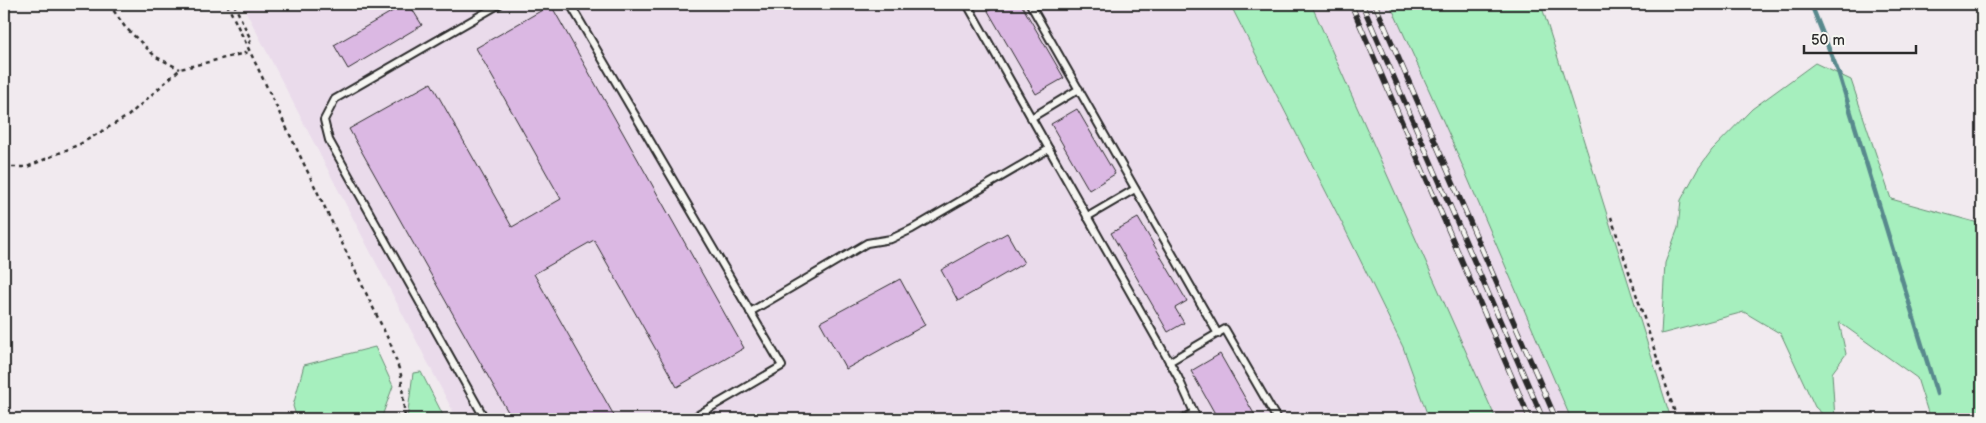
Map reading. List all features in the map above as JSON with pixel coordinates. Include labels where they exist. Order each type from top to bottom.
[{"type":"lane","points":[[485,419],[329,140],[324,120],[335,99],[500,4]]},
{"type":"lane","points":[[570,4],[782,366],[691,419]]},
{"type":"lane","points":[[967,4],[1169,362],[1196,416],[1183,419]]},
{"type":"lane","points":[[1030,4],[1218,334]]},
{"type":"lane","points":[[1031,118],[1079,89]]},
{"type":"lane","points":[[750,312],[868,243],[891,239],[912,229],[1049,149]]},
{"type":"lane","points":[[1087,217],[1135,189]]},
{"type":"lane","points":[[1169,362],[1225,329],[1277,419]]},
{"type":"path","points":[[109,4],[125,27],[156,57],[180,69]]},
{"type":"path","points":[[227,4],[391,345],[401,375],[405,419]]},
{"type":"path","points":[[234,4],[251,40],[246,46]]},
{"type":"path","points":[[4,167],[27,167],[80,144],[128,116],[180,69],[249,52]]},
{"type":"path","points":[[1611,217],[1677,419]]},
{"type":"shaded area","points":[[242,4],[1230,4],[1403,347],[1429,419],[457,419]]},
{"type":"shaded area","points":[[1294,4],[1403,4],[1588,419],[1471,419]]},
{"type":"green space","points":[[1230,4],[1311,4],[1496,419],[1429,419],[1403,347]]},
{"type":"green space","points":[[1390,4],[1541,4],[1671,419],[1571,419],[1448,132]]},
{"type":"green space","points":[[1815,63],[1851,80],[1891,199],[1982,224],[1982,419],[1930,419],[1917,378],[1839,322],[1846,354],[1832,373],[1835,419],[1828,419],[1815,407],[1781,334],[1744,312],[1661,334],[1665,263],[1678,228],[1681,200],[1698,169],[1712,150],[1752,109]]},
{"type":"green space","points":[[375,347],[393,386],[381,419],[297,419],[293,406],[304,365]]},
{"type":"green space","points":[[421,372],[445,419],[407,419],[413,373]]},
{"type":"building","points":[[405,4],[409,4],[422,25],[348,69],[334,45]]},
{"type":"building","points":[[1002,4],[1021,4],[1064,78],[1036,94],[988,11]]},
{"type":"building","points":[[551,5],[744,348],[677,387],[594,240],[534,274],[616,419],[512,419],[349,129],[431,83],[512,227],[561,199],[476,48]]},
{"type":"building","points":[[1077,109],[1115,174],[1089,190],[1051,124]]},
{"type":"building","points":[[1138,218],[1187,301],[1175,308],[1184,323],[1168,332],[1111,233]]},
{"type":"building","points":[[1007,233],[1024,263],[958,301],[941,270]]},
{"type":"building","points":[[900,279],[925,325],[846,369],[820,322]]},
{"type":"building","points":[[1220,354],[1257,419],[1218,419],[1191,371]]},
{"type":"waterway","points":[[1811,4],[1839,74],[1937,394]]},
{"type":"railway","points":[[1351,4],[1530,419]]},
{"type":"railway","points":[[1362,4],[1543,419]]},
{"type":"railway","points":[[1375,4],[1556,419]]}]
